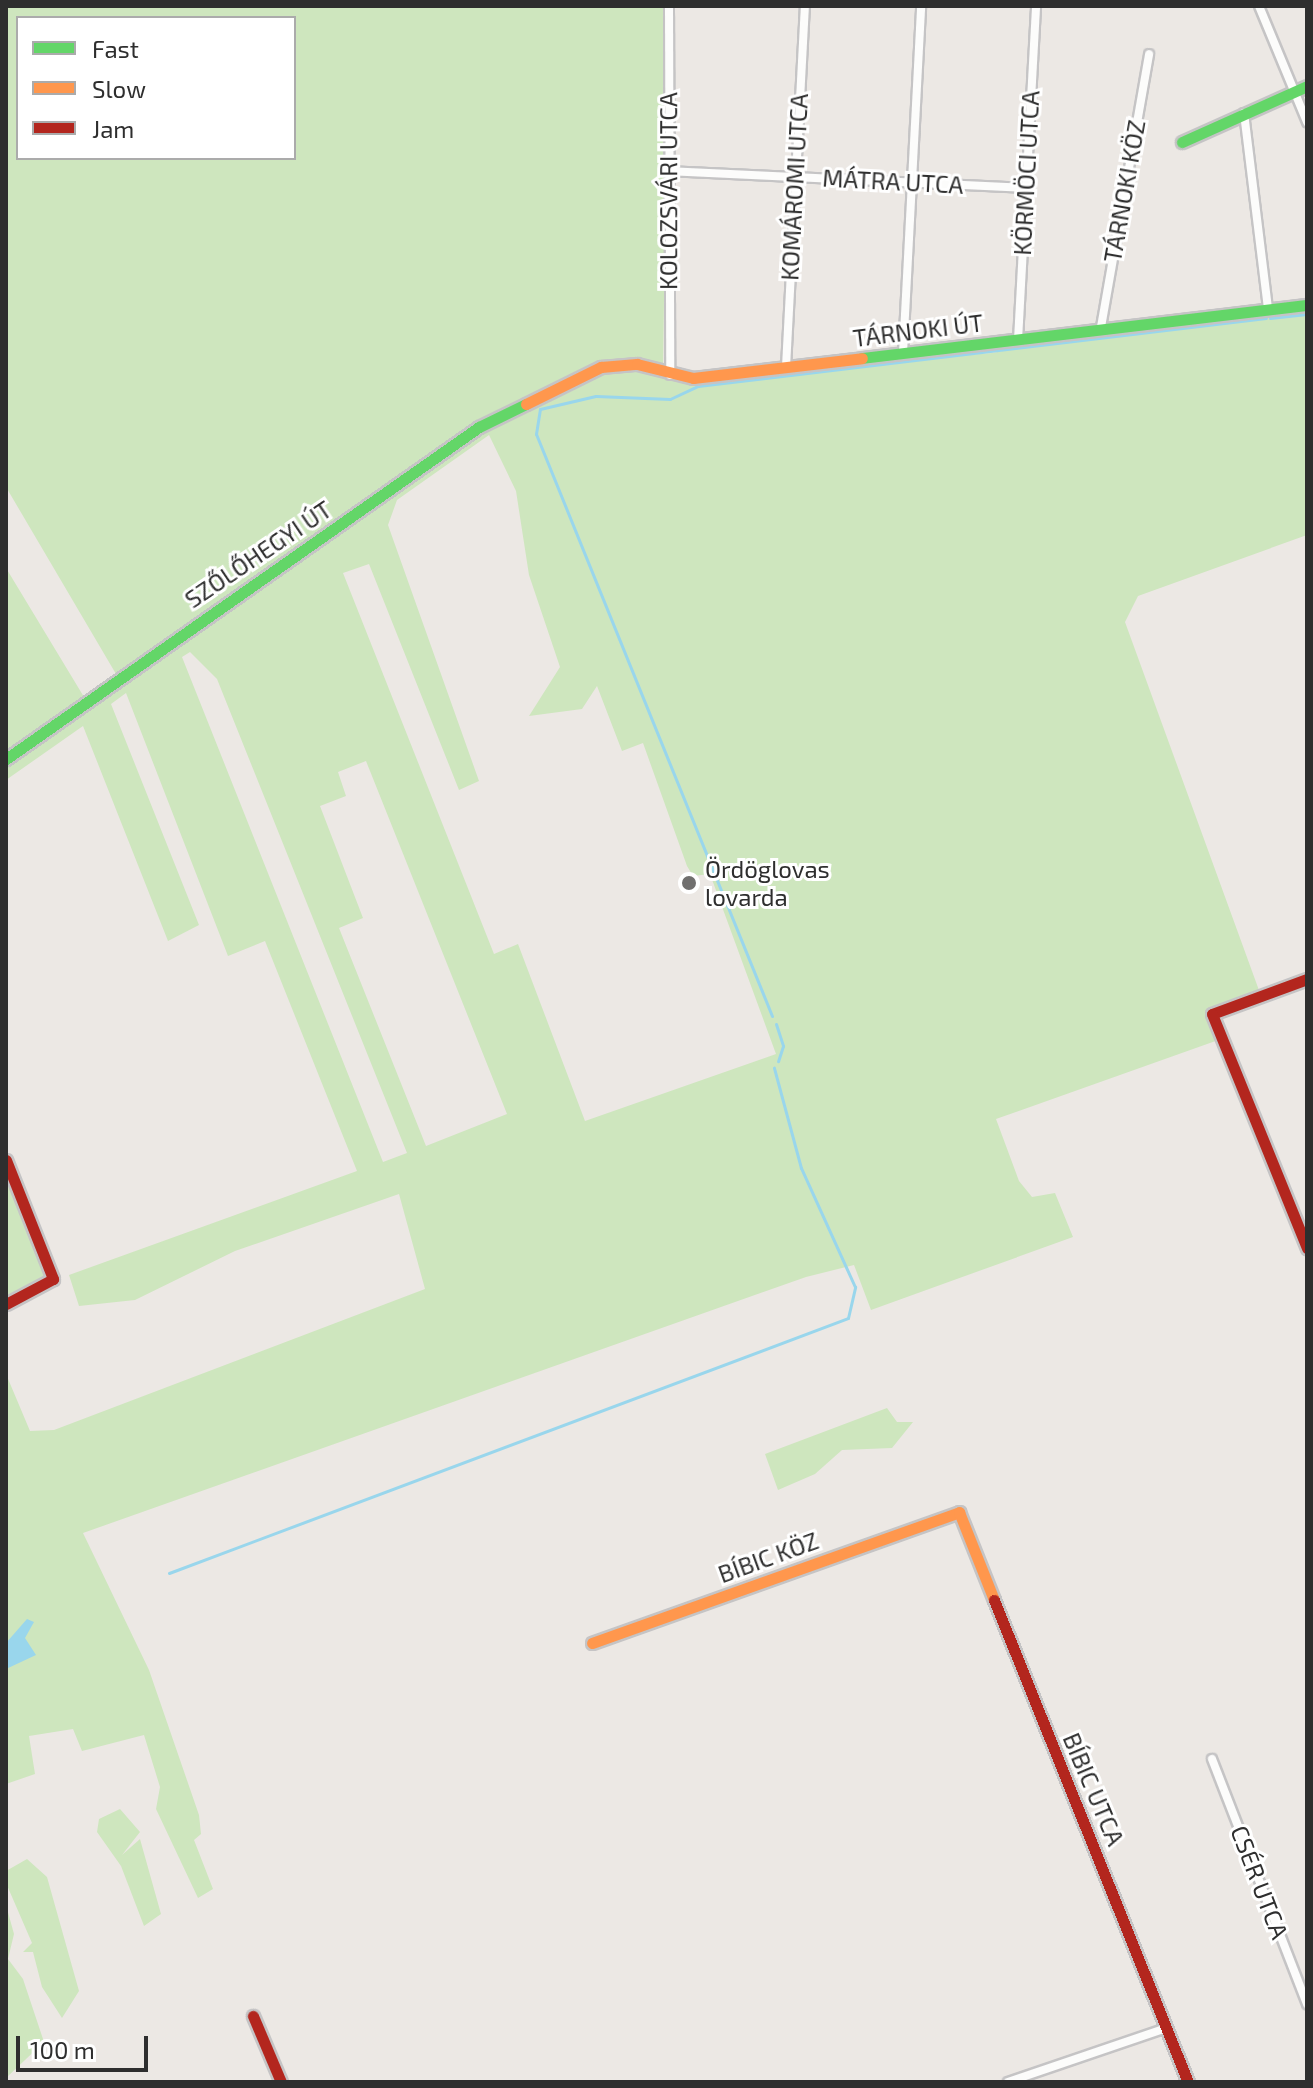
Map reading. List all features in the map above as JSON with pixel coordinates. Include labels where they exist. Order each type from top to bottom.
[{"type":"street","name":"KOLOZSVÁRI UTCA","points":[[669,6],[665,171],[670,375]]},
{"type":"street","name":"KOMÁROMI UTCA","points":[[786,367],[793,176],[805,6]]},
{"type":"street","points":[[903,353],[921,6]]},
{"type":"street","name":"KÖRMÖCI UTCA","points":[[1018,340],[1036,6]]},
{"type":"street","points":[[1259,6],[1307,122]]},
{"type":"street","name":"TÁRNOKI KÖZ","points":[[1101,327],[1149,54]]},
{"type":"street","points":[[1182,142],[1293,87],[1307,86]]},
{"type":"street","points":[[1244,113],[1268,309]]},
{"type":"street","name":"MÁTRA UTCA","points":[[665,171],[1024,188]]},
{"type":"street","name":"TÁRNOKI ÚT","points":[[540,392],[620,363],[670,375],[786,367],[1018,340],[1101,327],[1307,305]]},
{"type":"street","name":"SZŐLŐHEGYI ÚT","points":[[6,759],[479,427],[540,392]]},
{"type":"street","points":[[1307,979],[1212,1014],[1307,1248]]},
{"type":"street","points":[[6,1160],[53,1279],[6,1304]]},
{"type":"street","name":"BÍBIC KÖZ","points":[[592,1643],[959,1512]]},
{"type":"street","name":"BÍBIC UTCA","points":[[959,1512],[1188,2082]]},
{"type":"street","name":"CSÉR UTCA","points":[[1212,1759],[1307,2004]]},
{"type":"street","points":[[253,2016],[281,2082]]},
{"type":"street","points":[[1008,2082],[1167,2028]]},
{"type":"green space","points":[[6,6],[668,6],[663,374],[687,378],[992,353],[1104,331],[1307,311],[1307,535],[1138,596],[1125,622],[1260,993],[1216,1014],[1224,1038],[996,1119],[1019,1181],[1032,1197],[1055,1193],[1073,1237],[871,1310],[854,1265],[806,1277],[83,1533],[149,1670],[199,1815],[201,1834],[194,1840],[213,1889],[198,1898],[156,1809],[160,1787],[144,1735],[82,1751],[73,1729],[29,1736],[35,1774],[6,1784],[6,1374],[30,1431],[54,1430],[425,1289],[399,1194],[235,1251],[135,1300],[79,1306],[69,1275],[357,1171],[265,941],[228,956],[126,693],[111,704],[199,925],[168,941],[83,726],[6,780],[6,568],[84,697],[116,674],[6,487]],"holes":[[[489,435],[516,491],[529,575],[560,667],[529,716],[582,709],[597,686],[622,751],[643,743],[687,866],[693,876],[710,874],[776,1054],[585,1121],[518,944],[494,954],[343,573],[369,564],[459,790],[479,781],[388,525],[397,500]],[[190,652],[217,679],[407,1153],[383,1162],[182,657]],[[366,761],[507,1114],[426,1146],[339,928],[363,918],[320,806],[346,796],[338,772]]]},
{"type":"green space","points":[[6,1156],[53,1286],[6,1305]]},
{"type":"green space","points":[[887,1408],[897,1422],[913,1422],[892,1448],[842,1450],[815,1474],[778,1490],[765,1454]]},
{"type":"green space","points":[[120,1809],[140,1832],[122,1855],[140,1839],[161,1914],[144,1926],[121,1866],[97,1832],[99,1819]]},
{"type":"green space","points":[[27,1859],[47,1877],[79,1991],[62,2018],[42,1987],[33,1952],[23,1952],[32,1943],[6,1883],[6,1871]]},
{"type":"green space","points":[[6,1905],[14,1934],[8,1959],[23,1979],[44,2042],[6,2078]]},
{"type":"water","points":[[27,1619],[34,1622],[25,1638],[36,1655],[6,1669],[6,1643]]},
{"type":"waterway","points":[[1270,318],[1307,314]]},
{"type":"waterway","points":[[772,1016],[536,434],[540,409],[596,396],[670,399],[698,386],[1266,318]]},
{"type":"waterway","points":[[776,1024],[783,1046],[778,1061]]},
{"type":"waterway","points":[[169,1573],[848,1318],[855,1287],[801,1168],[774,1068]]},
{"type":"traffic: fast","points":[[1182,142],[1307,86]]},
{"type":"traffic: fast","points":[[862,358],[1307,305]]},
{"type":"traffic: fast","points":[[6,759],[479,427],[526,404]]},
{"type":"traffic: slow","points":[[526,404],[601,367],[637,364],[693,378],[862,358]]},
{"type":"traffic: slow","points":[[592,1643],[959,1512],[994,1600]]},
{"type":"traffic: jam","points":[[1307,979],[1212,1014],[1307,1248]]},
{"type":"traffic: jam","points":[[6,1160],[53,1279],[6,1304]]},
{"type":"traffic: jam","points":[[994,1600],[1188,2082]]},
{"type":"traffic: jam","points":[[253,2016],[281,2082]]},
{"type":"place","name":"Ördöglovas lovarda","points":[[689,883]]}]
